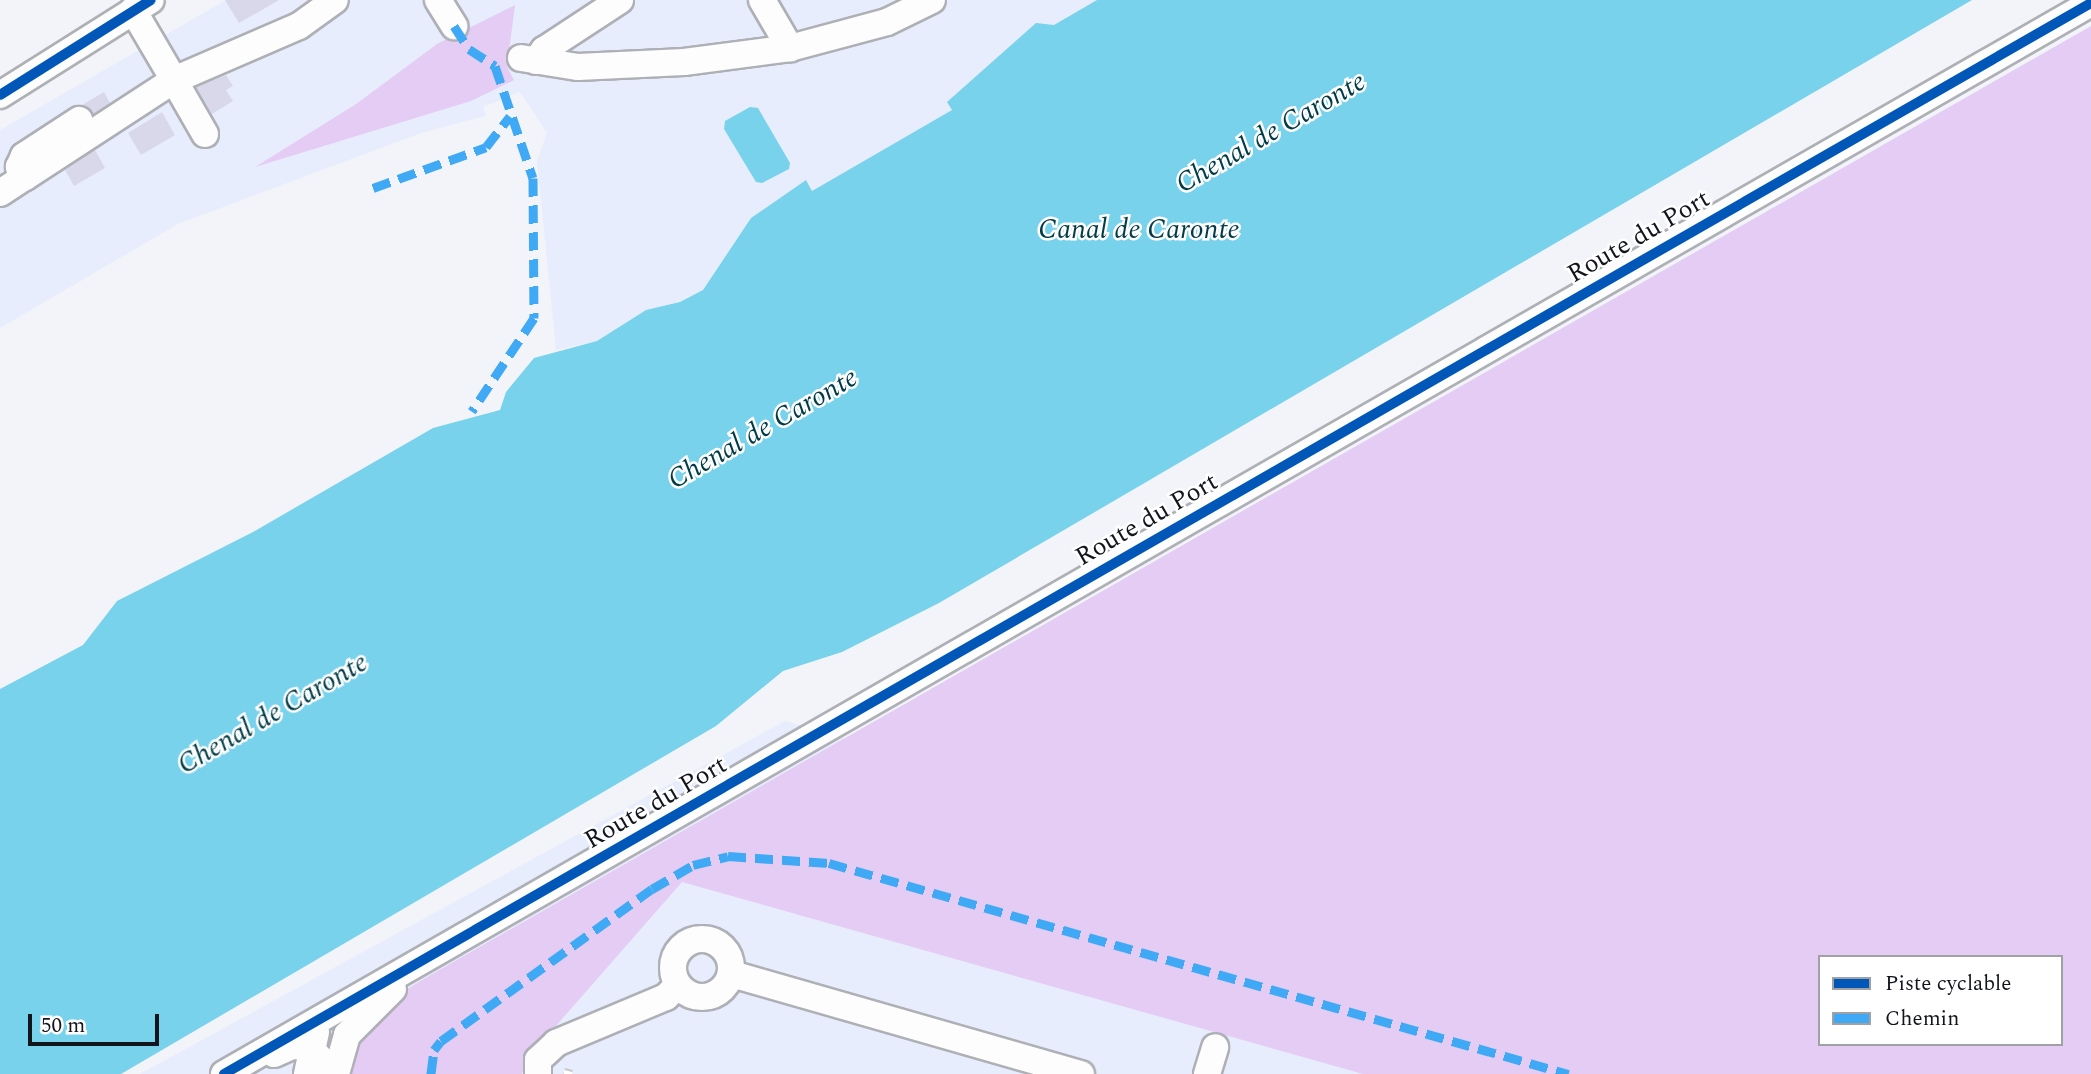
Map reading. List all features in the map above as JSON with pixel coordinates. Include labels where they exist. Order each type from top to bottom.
[{"type":"street","points":[[0,193],[174,80],[299,26],[335,0]]},
{"type":"street","points":[[438,0],[454,26]]},
{"type":"street","points":[[620,0],[528,59],[578,67],[684,62],[790,48],[887,22],[932,0]]},
{"type":"street","points":[[762,0],[790,48]]},
{"type":"street","name":"Route du Port","points":[[224,1074],[2091,3]]},
{"type":"street","points":[[0,95],[142,5],[174,80],[205,134]]},
{"type":"street","points":[[25,177],[19,167],[24,156],[79,120]]},
{"type":"street","points":[[233,1074],[292,1046],[309,1047],[336,1074],[347,1035],[384,995],[484,927]]},
{"type":"street","points":[[696,939],[723,947],[732,974],[722,991],[703,998],[678,985],[675,957],[696,939]]},
{"type":"street","points":[[732,974],[1081,1074]]},
{"type":"street","points":[[538,1074],[538,1060],[556,1043],[666,997],[678,985]]},
{"type":"street","points":[[307,1074],[309,1047],[332,1011]]},
{"type":"street","points":[[1207,1074],[1215,1046]]},
{"type":"shaded area","points":[[226,0],[1097,0],[947,102],[952,110],[812,191],[806,180],[751,218],[703,290],[680,302],[646,310],[597,341],[556,350],[537,161],[547,133],[520,92],[483,107],[486,116],[421,133],[178,224],[0,328],[0,130]],"holes":[[[437,44],[513,45],[507,67],[255,167],[356,104]]]},
{"type":"shaded area","points":[[515,5],[507,67],[514,80],[471,101],[255,167],[356,104],[437,44]]},
{"type":"shaded area","points":[[2091,26],[2091,1074],[1363,1074],[682,882],[527,1059],[522,1074],[347,1074],[355,1041],[391,999]]},
{"type":"shaded area","points":[[785,721],[1818,1016],[1818,1046],[1833,1046],[2018,1074],[140,1074]]},
{"type":"water","name":"Canal de Caronte","points":[[1097,0],[1972,0],[939,603],[842,652],[783,671],[716,726],[121,1074],[0,1074],[0,689],[83,645],[117,601],[253,532],[433,428],[500,410],[506,392],[534,358],[597,341],[646,310],[680,302],[703,290],[751,218],[806,180],[812,191],[952,110],[947,102],[1036,23],[1054,25]]},
{"type":"water","points":[[750,107],[758,108],[790,163],[789,169],[762,183],[756,182],[724,129],[725,121]]},
{"type":"building","points":[[225,0],[279,0],[239,23]]},
{"type":"building","points":[[226,75],[233,86],[226,90],[233,101],[212,114],[196,87]]},
{"type":"building","points":[[104,92],[110,103],[93,114],[82,105]]},
{"type":"building","points":[[162,112],[175,135],[141,155],[128,133]]},
{"type":"building","points":[[95,150],[105,168],[74,186],[65,170]]},
{"type":"railway","points":[[564,1072],[572,1074]]},
{"type":"marked path","points":[[454,26],[469,49],[495,66],[533,178],[534,318],[472,411]]},
{"type":"marked path","points":[[373,188],[486,147],[510,116]]},
{"type":"marked path","points":[[431,1074],[434,1050],[441,1041],[652,889],[693,865],[728,856],[829,863],[1568,1074]]},
{"type":"cycle path","points":[[0,95],[151,0]]},
{"type":"cycle path","points":[[224,1074],[2091,3]]},
{"type":"water label","name":"Chenal de Caronte","points":[[1271,133]]},
{"type":"water label","name":"Chenal de Caronte","points":[[763,429]]},
{"type":"water label","name":"Chenal de Caronte","points":[[273,714]]}]
